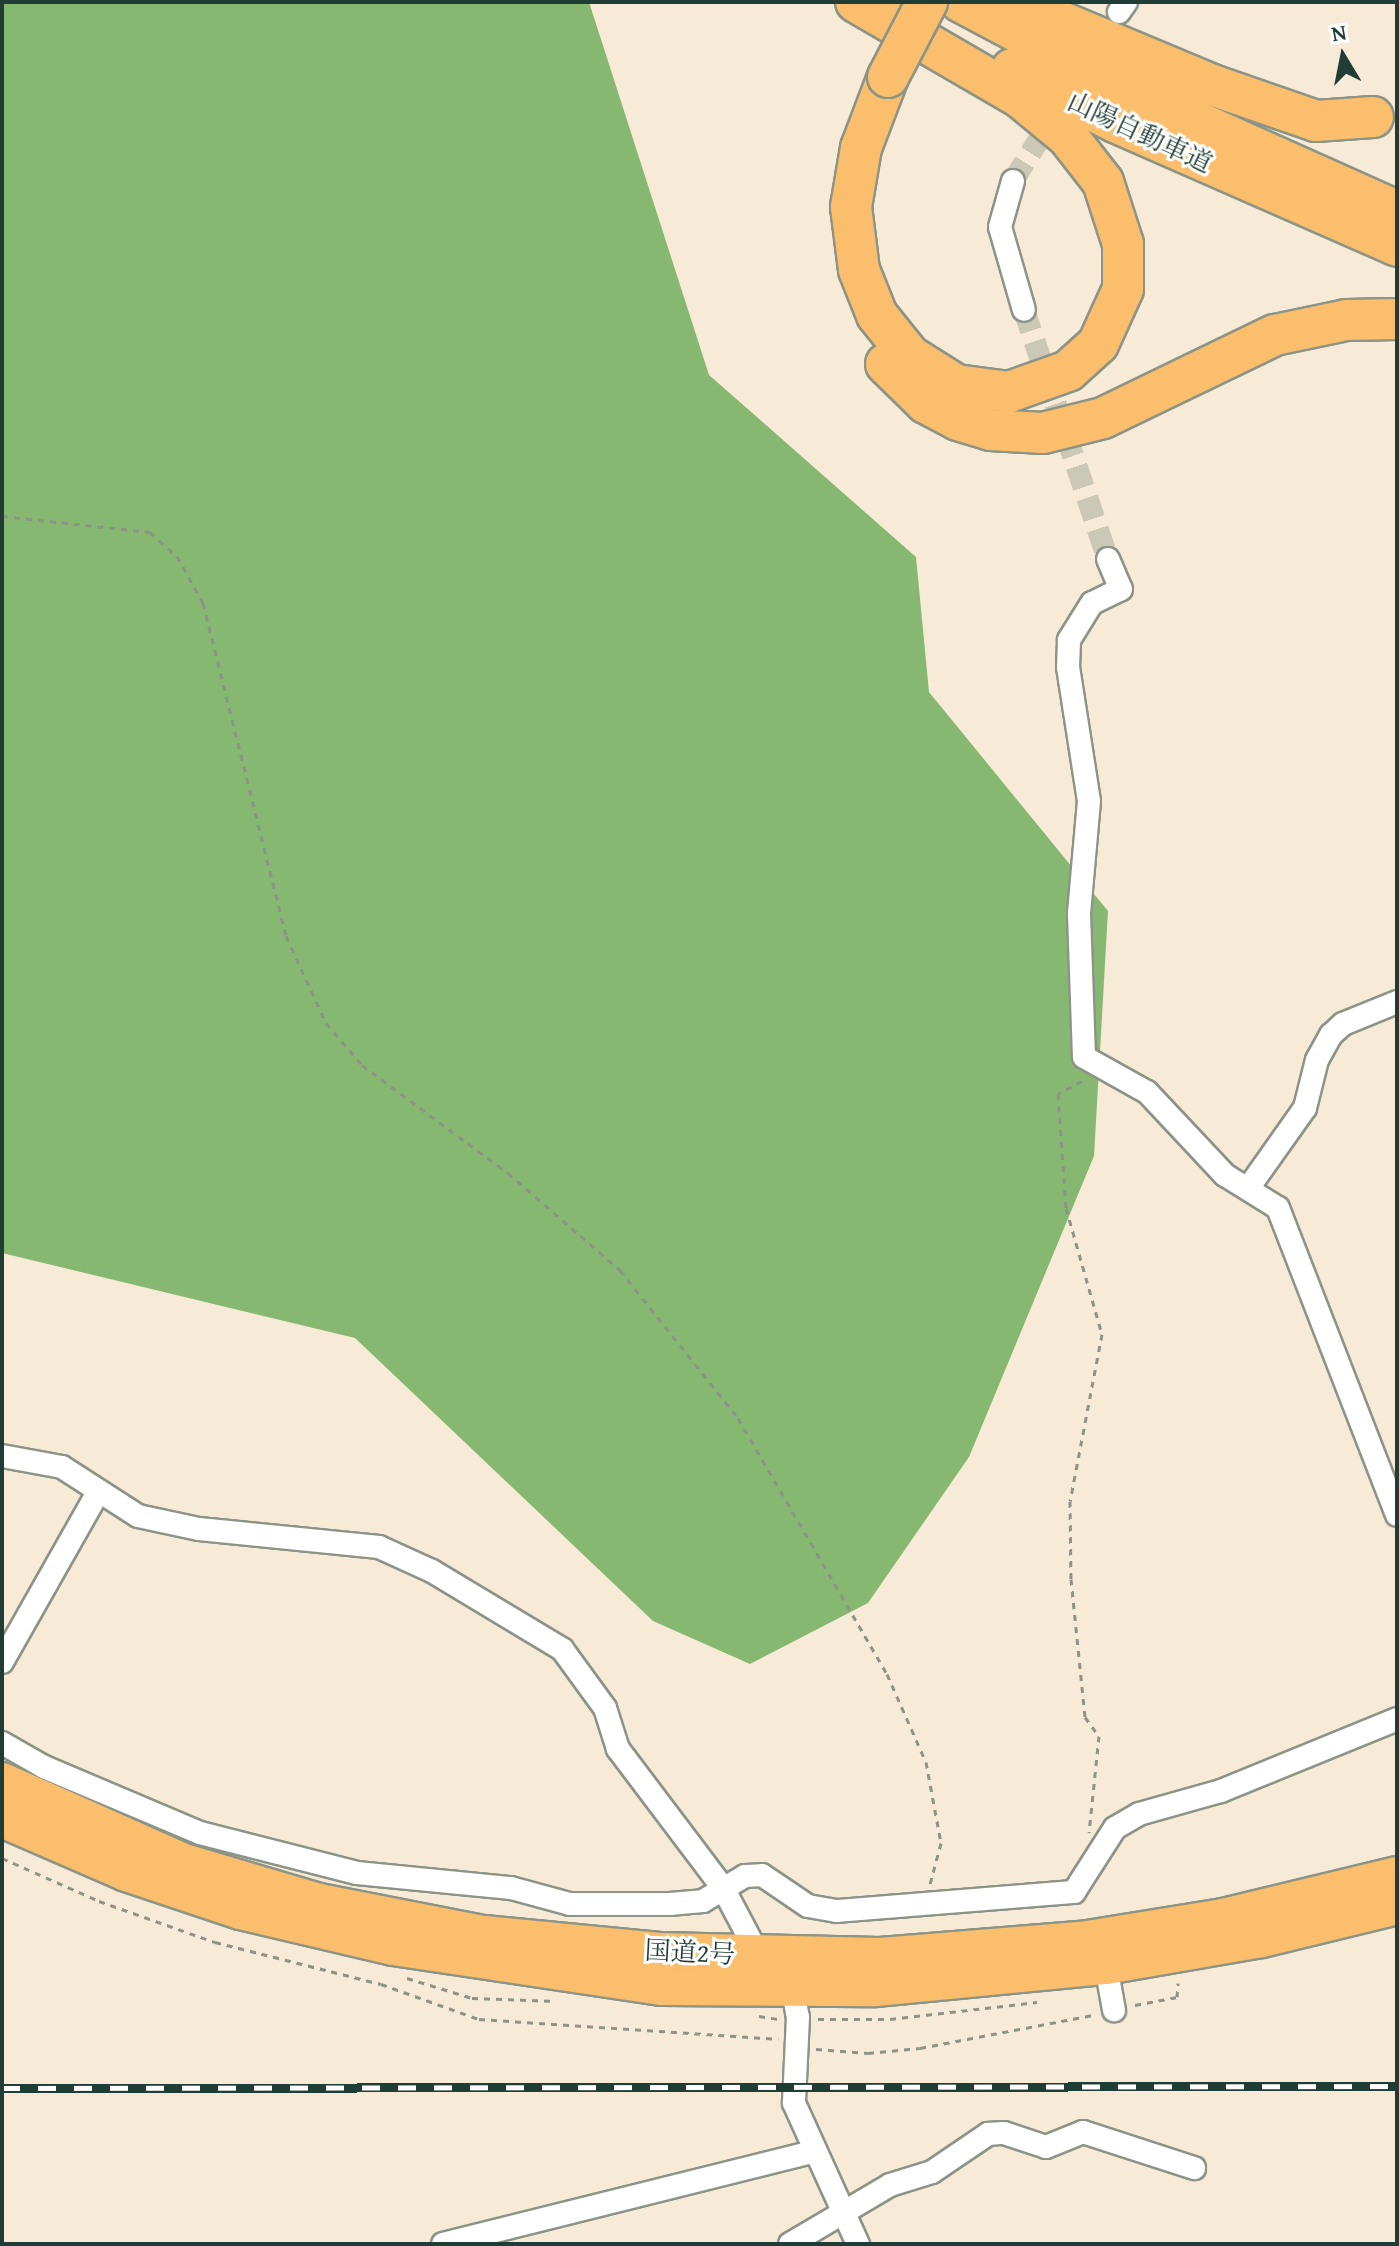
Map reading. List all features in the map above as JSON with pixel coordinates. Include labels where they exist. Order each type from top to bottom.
[{"type":"highway","points":[[856,2],[1021,98],[1068,137],[1103,182],[1119,222],[1125,263],[1123,289],[1098,344],[1068,371],[1009,392],[956,385],[917,362],[877,315],[859,270],[851,207],[861,148],[880,71],[903,2]]},
{"type":"highway","name":"山陽自動車道","points":[[891,2],[1115,122],[1397,246]]},
{"type":"highway","points":[[927,2],[845,130],[832,186],[840,277],[864,334],[886,364],[926,403],[958,420],[990,430],[1029,434],[1082,426],[1259,341],[1346,320],[1397,319]]},
{"type":"highway","name":"山陽自動車道","points":[[961,2],[1135,94],[1397,211]]},
{"type":"highway","points":[[1014,2],[1212,85],[1316,121],[1373,117]]},
{"type":"highway","name":"国道2号","points":[[2,1781],[184,1862],[319,1902],[484,1934],[759,1956],[880,1956],[1081,1940],[1223,1917],[1397,1875]]},
{"type":"highway","name":"国道2号","points":[[2,1819],[126,1873],[240,1911],[393,1947],[661,1987],[876,1988],[1106,1966],[1174,1968],[1397,1906]]},
{"type":"street","points":[[1013,181],[1000,227],[1024,310]]},
{"type":"street","points":[[1108,559],[1121,589],[1092,603],[1078,620],[1069,640],[1068,667],[1089,801],[1079,914],[1080,1036],[1084,1057],[1102,1071],[1147,1092],[1225,1175],[1249,1187],[1278,1208],[1397,1515]]},
{"type":"street","points":[[1249,1187],[1305,1108],[1317,1060],[1331,1035],[1371,1009],[1397,1002]]},
{"type":"street","points":[[2,1456],[62,1467],[138,1516],[199,1529],[379,1547],[432,1571],[536,1630],[562,1649],[592,1687],[618,1749],[723,1888],[759,1956],[793,1990],[798,2017],[794,2103],[839,2213],[858,2244]]},
{"type":"street","points":[[2,1662],[98,1492]]},
{"type":"street","points":[[2,1743],[58,1774],[200,1833],[357,1873],[511,1888],[570,1904],[703,1901],[745,1876],[762,1875],[808,1906],[837,1911],[924,1907],[1074,1892],[1115,1828],[1139,1814],[1221,1791],[1397,1719]]},
{"type":"street","points":[[1106,1966],[1114,2010]]},
{"type":"street","points":[[790,2244],[890,2185],[932,2172],[988,2134],[1004,2133],[1046,2147],[1083,2132],[1194,2168]]},
{"type":"street","points":[[443,2244],[812,2152]]},
{"type":"path","points":[[2,516],[150,532],[177,556],[203,603],[286,936],[326,1023],[362,1065],[508,1173],[620,1270],[738,1418],[887,1674],[926,1762],[941,1843],[924,1907]]},
{"type":"path","points":[[1099,1849],[1087,1823],[1099,1736],[1085,1717],[1071,1579],[1070,1501],[1102,1334],[1066,1208],[1058,1094],[1102,1071]]},
{"type":"green space","points":[[2,2],[589,2],[709,375],[916,557],[929,692],[1108,911],[1094,1156],[969,1457],[868,1603],[750,1664],[653,1621],[355,1338],[2,1253]]},
{"type":"tunnel","points":[[1013,181],[1055,114]]},
{"type":"tunnel","points":[[1024,310],[1108,559]]},
{"type":"railway","points":[[2,2088],[1397,2086]]}]
